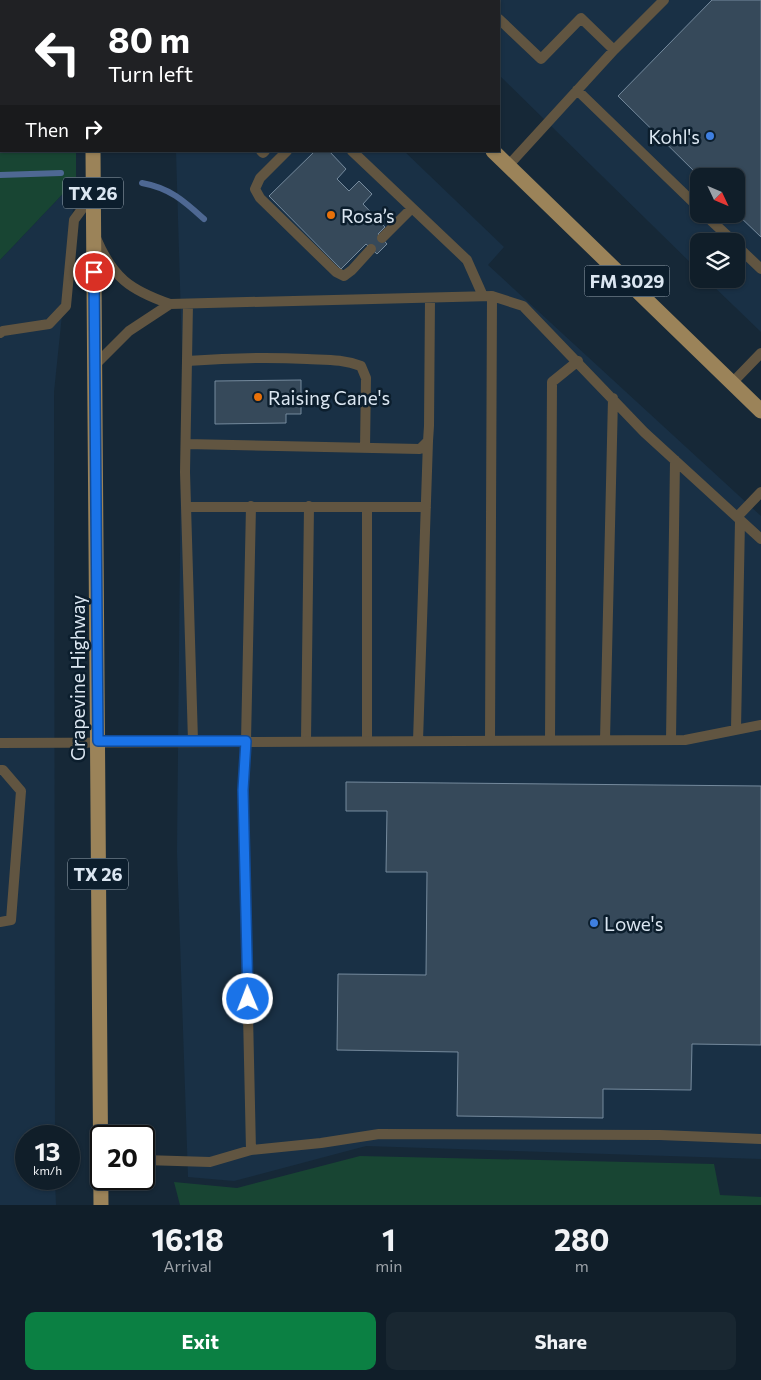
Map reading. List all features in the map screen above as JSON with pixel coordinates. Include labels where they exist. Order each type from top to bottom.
[{"type":"main road","name":"Grapevine Highway","points":[[93,152],[101,1125]]},
{"type":"main road","name":"FM 3029","points":[[494,152],[761,411]]},
{"type":"main road","name":"Grapevine Highway","points":[[101,1190],[101,1205]]},
{"type":"lane","points":[[508,166],[614,50],[664,0]]},
{"type":"lane","points":[[500,20],[541,59],[581,18],[614,50]]},
{"type":"lane","points":[[577,90],[690,199]]},
{"type":"lane","points":[[286,152],[260,178],[255,189],[260,198],[336,272],[344,276],[371,249]]},
{"type":"lane","points":[[353,152],[467,260],[487,296],[490,740]]},
{"type":"lane","points":[[0,333],[49,324],[66,306],[74,220],[93,193]]},
{"type":"lane","points":[[382,238],[412,208]]},
{"type":"lane","points":[[714,223],[724,233]]},
{"type":"lane","points":[[94,234],[105,259],[122,280],[144,295],[170,304],[487,296],[523,306],[578,361],[644,432],[761,539]]},
{"type":"lane","points":[[745,254],[761,269]]},
{"type":"lane","points":[[418,741],[429,426],[430,298]]},
{"type":"lane","points":[[95,365],[129,331],[170,304]]},
{"type":"lane","points":[[188,304],[186,507],[193,741]]},
{"type":"lane","points":[[732,383],[761,353]]},
{"type":"lane","points":[[187,361],[226,358],[281,358],[348,361],[361,366],[366,378],[365,448]]},
{"type":"lane","points":[[550,740],[552,382],[578,361]]},
{"type":"lane","points":[[605,740],[613,398]]},
{"type":"lane","points":[[186,444],[420,448],[428,441]]},
{"type":"lane","points":[[671,740],[675,460]]},
{"type":"lane","points":[[736,729],[739,518],[761,492]]},
{"type":"lane","points":[[251,506],[246,741],[243,790],[251,1150]]},
{"type":"lane","points":[[306,741],[309,506]]},
{"type":"lane","points":[[367,506],[367,741]]},
{"type":"lane","points":[[186,507],[426,507]]},
{"type":"lane","points":[[0,743],[98,741],[686,740],[761,725]]},
{"type":"lane","points":[[0,770],[3,770],[21,791],[11,920],[0,922]]},
{"type":"lane","points":[[155,1160],[210,1162],[251,1150],[321,1143],[379,1134],[660,1135],[761,1139]]},
{"type":"shaded area","points":[[500,0],[761,0],[761,332],[715,288],[745,288],[745,233],[690,233],[690,262],[500,76]]},
{"type":"shaded area","points":[[176,152],[405,152],[504,247],[488,265],[761,516],[761,1159],[366,1146],[234,1181],[188,1177],[177,852],[182,353]]},
{"type":"shaded area","points":[[76,180],[54,392],[55,1125],[15,1125],[15,1190],[55,1190],[56,1205],[0,1205],[0,260]]},
{"type":"green space","points":[[0,152],[76,152],[76,180],[0,260]]},
{"type":"green space","points":[[360,1156],[714,1164],[720,1195],[761,1197],[761,1205],[180,1205],[174,1182],[237,1188]]},
{"type":"building","name":"Kohl's","points":[[712,0],[761,0],[761,237],[745,222],[745,168],[691,168],[618,96]]},
{"type":"building","name":"Rosa’s","points":[[314,152],[330,152],[346,169],[337,179],[349,191],[359,181],[372,194],[363,204],[385,227],[378,234],[387,244],[377,254],[366,244],[341,269],[269,196]]},
{"type":"building","name":"Raising Cane's","points":[[301,380],[301,414],[286,414],[286,423],[215,424],[215,381]]},
{"type":"building","name":"Lowe's","points":[[346,782],[761,786],[761,1045],[692,1044],[691,1090],[603,1089],[603,1118],[457,1116],[458,1052],[337,1050],[338,974],[426,975],[427,872],[386,872],[387,811],[346,811]]},
{"type":"waterway","points":[[0,175],[61,173]]},
{"type":"waterway","points":[[142,183],[169,192],[204,219]]},
{"type":"place","name":"Kohl's","points":[[710,136]]},
{"type":"place","name":"Rosa’s","points":[[331,215]]},
{"type":"place","name":"Raising Cane's","points":[[258,397]]},
{"type":"place","name":"Lowe's","points":[[594,923]]},
{"type":"route","points":[[94,272],[98,741],[246,741],[243,790],[248,999]]}]
